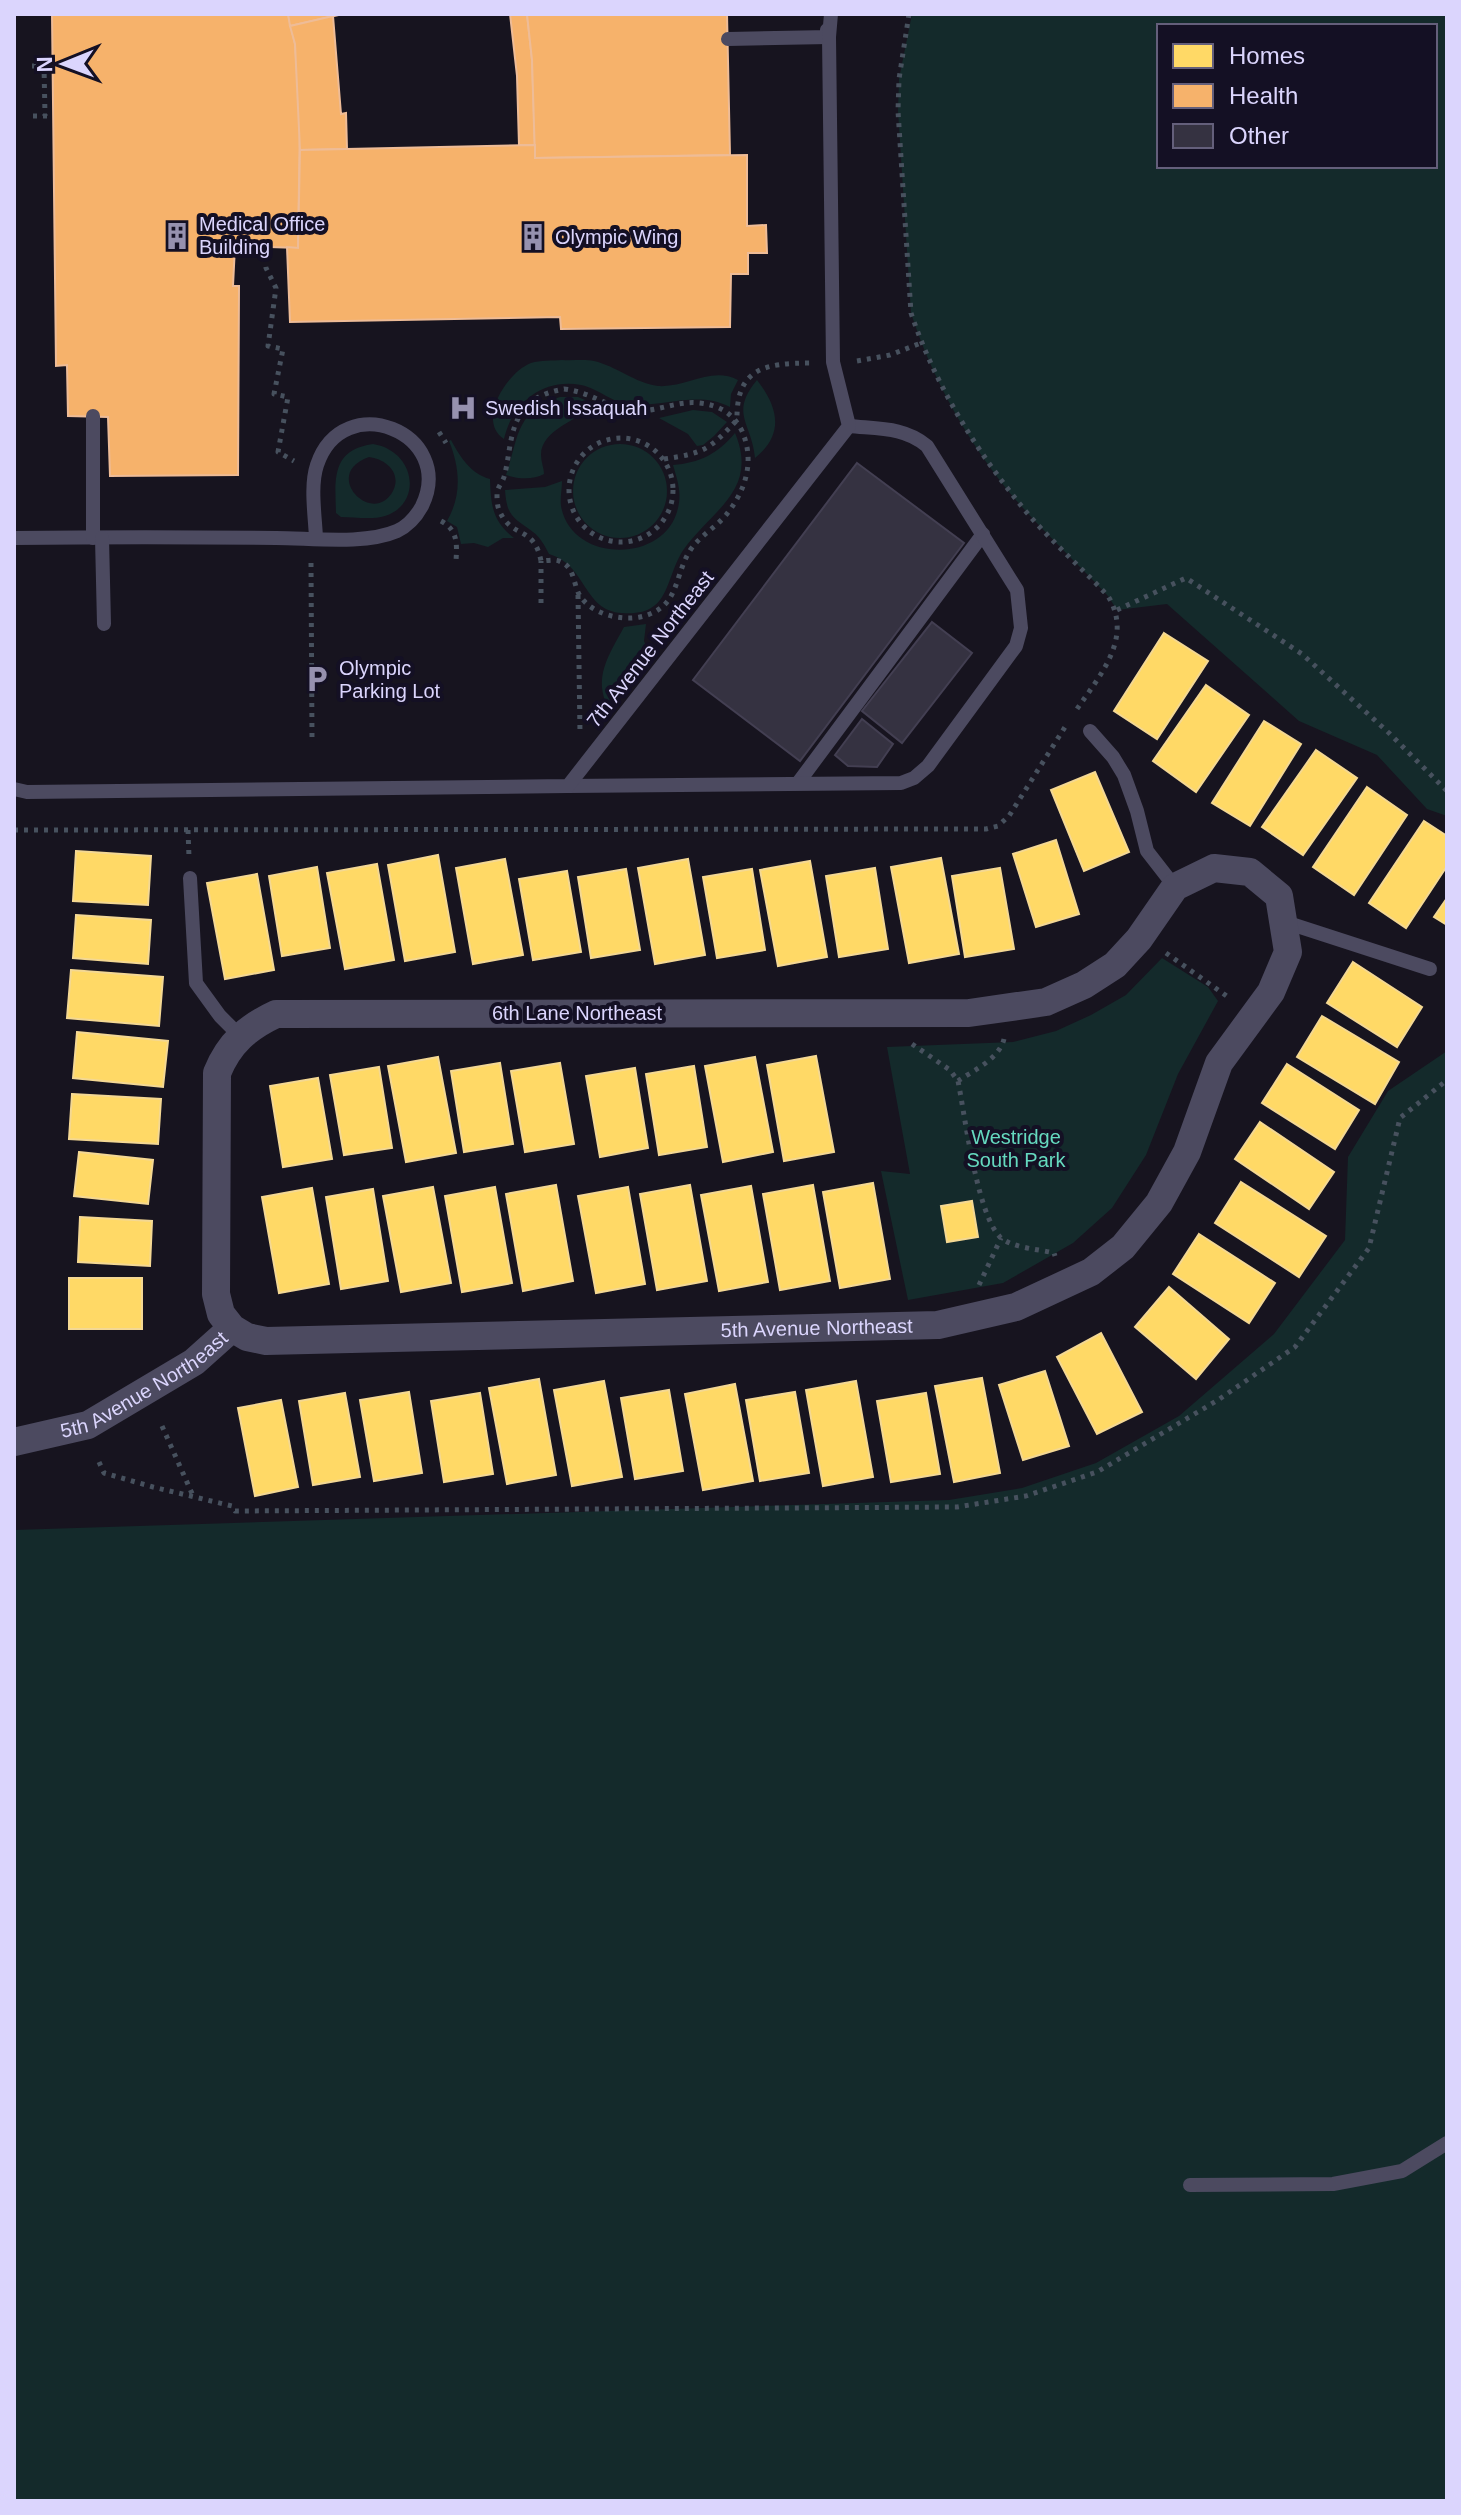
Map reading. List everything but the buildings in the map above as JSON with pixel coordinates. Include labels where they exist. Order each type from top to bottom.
[{"type":"street","name":"5th Avenue Northeast","points":[[14,1442],[88,1425],[194,1362],[232,1328],[247,1337],[266,1341],[938,1325],[1016,1307],[1091,1272],[1123,1247],[1159,1203],[1187,1152],[1219,1063],[1271,992],[1288,952],[1279,896],[1250,872],[1214,868],[1175,887]]},
{"type":"street","name":"6th Lane Northeast","points":[[232,1328],[221,1314],[216,1294],[217,1073],[223,1057],[252,1025],[276,1014],[969,1013],[1005,1009],[1046,1002],[1084,985],[1115,965],[1139,939],[1175,887]]},
{"type":"lane","points":[[824,14],[829,37]]},
{"type":"lane","points":[[14,789],[43,792],[901,783],[914,778],[937,754],[1016,646],[1021,628],[1017,590],[927,446],[916,436],[903,431],[849,426],[833,362],[831,14]]},
{"type":"lane","points":[[728,39],[829,37]]},
{"type":"lane","points":[[93,416],[104,624]]},
{"type":"lane","points":[[14,538],[316,538],[385,536],[403,528],[418,515],[426,497],[428,477],[424,460],[415,444],[402,432],[385,425],[367,424],[350,428],[334,437],[323,451],[316,468],[316,538]]},
{"type":"lane","name":"7th Avenue Northeast","points":[[568,786],[849,426]]},
{"type":"lane","points":[[798,783],[983,534]]},
{"type":"lane","points":[[1090,731],[1124,775],[1147,851],[1175,887]]},
{"type":"lane","points":[[190,878],[196,983],[220,1016],[240,1036]]},
{"type":"lane","points":[[1285,922],[1430,969]]},
{"type":"lane","points":[[1190,2185],[1333,2184],[1402,2171],[1447,2143]]},
{"type":"path","points":[[909,14],[899,79],[898,111],[911,313],[921,343],[949,400],[980,452],[1021,506],[1108,596],[1117,610],[1119,626],[1110,659],[1073,715]]},
{"type":"path","points":[[32,66],[44,66],[45,116]]},
{"type":"path","points":[[33,116],[52,116]]},
{"type":"path","points":[[263,247],[266,268],[276,288],[268,346],[283,349],[274,394],[288,397],[278,452],[294,461]]},
{"type":"path","points":[[578,594],[596,610],[623,619],[643,617],[666,604],[677,588],[679,574],[688,554],[700,537],[725,516],[743,487],[749,466],[748,445],[737,420],[736,399],[746,379],[764,367],[876,359],[921,343]]},
{"type":"path","points":[[541,603],[538,546],[529,535],[513,529],[498,510],[497,491],[503,480],[513,430],[522,411],[546,392],[564,389],[583,391],[627,410],[650,411],[680,402],[712,404],[737,420]]},
{"type":"path","points":[[664,459],[695,455],[712,446],[737,420]]},
{"type":"path","points":[[621,437],[652,447],[664,459],[671,475],[673,492],[670,510],[660,525],[647,536],[630,542],[612,542],[596,536],[582,525],[573,510],[568,482],[578,460],[590,448],[604,440],[621,437]]},
{"type":"path","points":[[441,521],[454,532],[456,561]]},
{"type":"path","points":[[541,561],[559,561],[566,566],[577,585],[580,736]]},
{"type":"path","points":[[311,563],[312,737]]},
{"type":"path","points":[[1117,610],[1186,578],[1302,654],[1447,791]]},
{"type":"path","points":[[14,830],[986,829],[998,826],[1009,816],[1067,724]]},
{"type":"path","points":[[1162,950],[1228,997]]},
{"type":"path","points":[[958,1081],[994,1056],[1002,1048],[1004,1039]]},
{"type":"path","points":[[909,1041],[950,1070],[958,1081],[986,1215],[1001,1238],[1054,1253],[1057,1260]]},
{"type":"path","points":[[99,1462],[104,1473],[232,1506],[235,1511],[957,1507],[1026,1496],[1097,1472],[1218,1400],[1295,1347],[1369,1248],[1400,1118],[1447,1080]]},
{"type":"path","points":[[973,1296],[1001,1238]]},
{"type":"path","points":[[162,1426],[194,1498]]},
{"type":"green space","points":[[912,14],[1447,14],[1447,816],[1427,809],[1377,755],[1299,721],[1167,604],[1117,610],[1108,596],[1005,487],[972,441],[943,391],[911,313],[898,111],[899,79]]},
{"type":"green space","points":[[594,361],[641,382],[658,386],[718,375],[738,380],[731,394],[730,407],[706,400],[633,405],[581,385],[554,385],[522,404],[514,414],[504,439],[496,431],[493,421],[494,409],[505,386],[531,363]]},
{"type":"green space","points":[[757,380],[770,400],[775,420],[771,439],[755,458],[743,410],[744,402]]},
{"type":"green space","points":[[560,397],[578,397],[597,405],[547,438],[541,455],[544,474],[525,478],[506,475],[517,437],[527,418],[545,403]]},
{"type":"green space","points":[[693,410],[712,412],[727,422],[703,445],[697,446],[688,434],[659,418]]},
{"type":"green space","points":[[735,433],[741,453],[737,484],[729,498],[684,549],[658,602],[638,613],[609,610],[599,604],[571,568],[549,554],[538,536],[516,519],[507,506],[505,490],[545,487],[562,481],[561,506],[568,525],[582,539],[599,547],[619,550],[638,547],[656,539],[670,526],[678,508],[679,491],[673,465],[707,456],[722,447]]},
{"type":"green space","points":[[451,440],[472,469],[490,479],[494,512],[514,538],[503,538],[488,547],[474,543],[461,544],[457,527],[447,521],[455,501],[458,481]]},
{"type":"green space","points":[[373,444],[387,449],[406,467],[409,490],[405,501],[385,516],[341,517],[336,513],[338,468],[349,453]],"holes":[[[369,457],[391,468],[395,484],[384,501],[374,504],[355,494],[349,475],[355,465]]]},
{"type":"green space","points":[[620,444],[638,448],[653,458],[663,473],[667,491],[663,509],[653,524],[638,534],[620,538],[602,534],[587,524],[577,509],[573,491],[577,473],[587,458],[602,448]]},
{"type":"green space","points":[[646,624],[644,641],[650,657],[609,709],[602,687],[608,657],[624,627]]},
{"type":"green space","name":"Westridge South Park","points":[[1162,958],[1208,987],[1218,1001],[1178,1074],[1146,1155],[1112,1208],[1073,1243],[1003,1283],[908,1300],[881,1171],[910,1174],[887,1047],[1013,1042],[1056,1031],[1126,995]]},
{"type":"green space","points":[[1447,1051],[1447,2501],[14,2501],[14,1530],[949,1500],[1022,1488],[1096,1463],[1179,1416],[1274,1334],[1345,1240],[1348,1157],[1388,1091]]},
{"type":"place","name":"Medical Office Building","points":[[177,236]]},
{"type":"place","name":"Olympic Wing","points":[[533,237]]},
{"type":"place","name":"Swedish Issaquah","points":[[463,408]]},
{"type":"place","name":"Olympic Parking Lot","points":[[317,679]]}]
